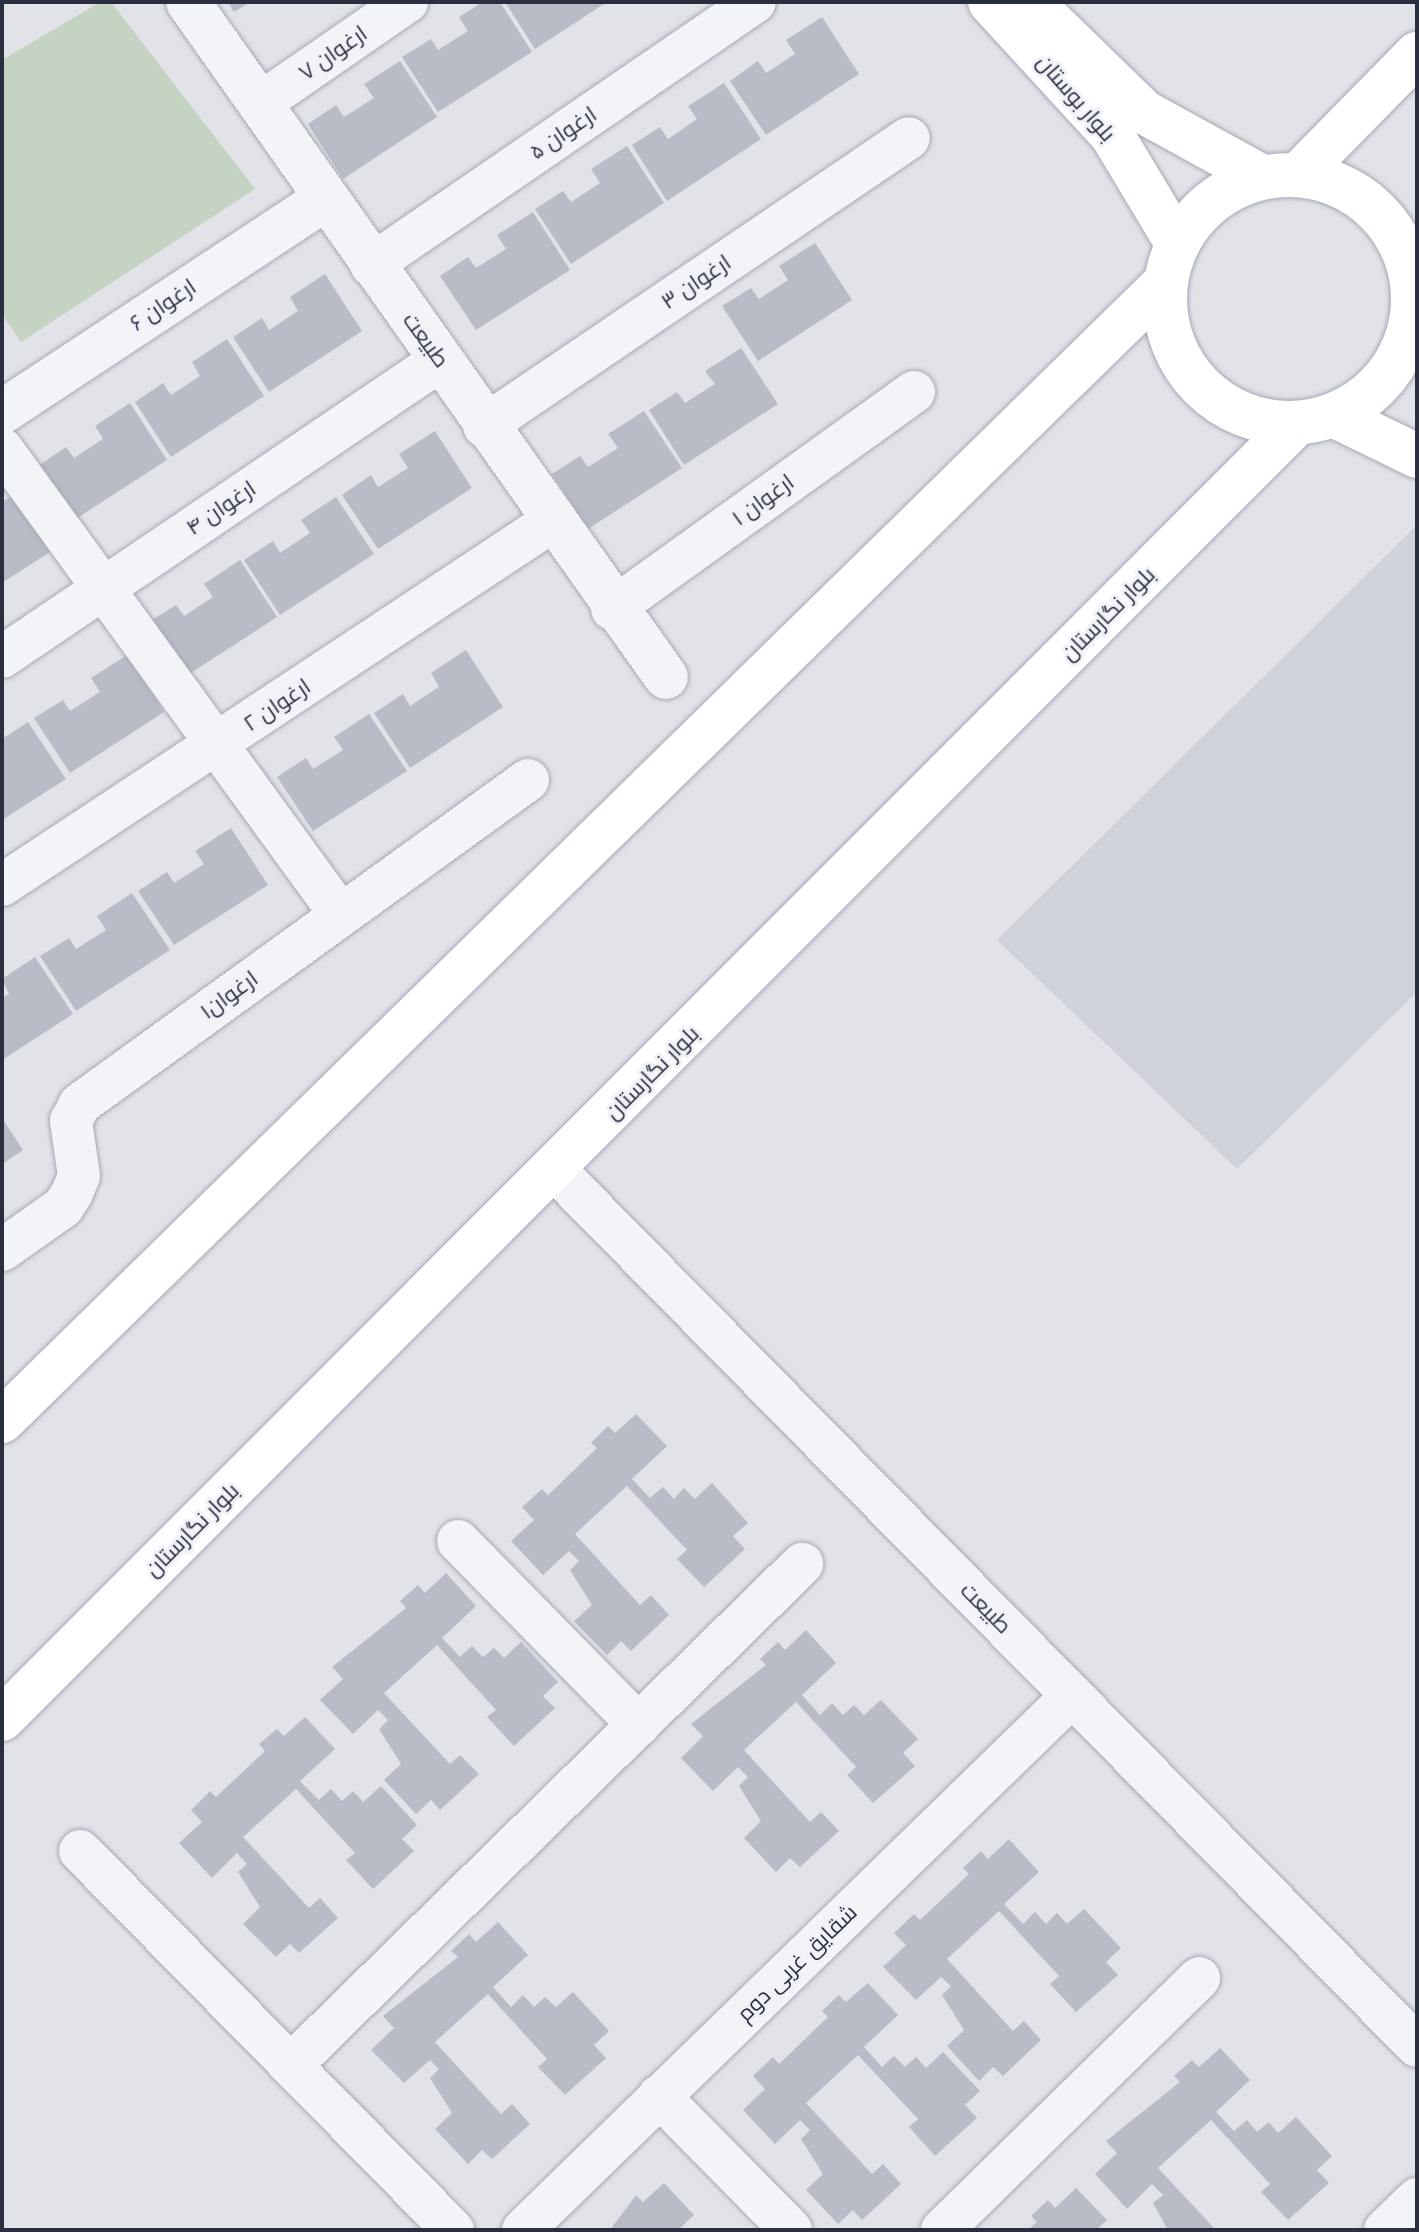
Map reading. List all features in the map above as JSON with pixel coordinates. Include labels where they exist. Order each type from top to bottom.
[{"type":"main road","name":"بلوار بوستان","points":[[990,2],[1112,135],[1177,243]]},
{"type":"main road","name":"بلوار بوستان","points":[[1031,2],[1144,112],[1280,176]]},
{"type":"main road","points":[[1280,176],[1417,54]]},
{"type":"main road","points":[[1315,419],[1368,395],[1395,365],[1414,318],[1411,273],[1382,216],[1329,181],[1280,176],[1227,190],[1177,243],[1164,284],[1177,355],[1198,384],[1227,408],[1315,419],[1417,456]]},
{"type":"main road","points":[[2,1421],[1164,284]]},
{"type":"main road","name":"بلوار نگارستان","points":[[2,1719],[1315,419]]},
{"type":"street","name":"طبیعت","points":[[188,2],[441,360],[612,609],[666,677]]},
{"type":"street","name":"ارغوان ۷","points":[[259,104],[407,2]]},
{"type":"street","name":"ارغوان ۵","points":[[371,265],[755,2]]},
{"type":"street","name":"ارغوان ۳","points":[[484,426],[909,138]]},
{"type":"street","name":"ارغوان ۶","points":[[3,418],[325,199]]},
{"type":"street","name":"ارغوان ۴","points":[[2,657],[441,360]]},
{"type":"street","name":"ارغوان ۱","points":[[612,609],[914,392]]},
{"type":"street","points":[[3,418],[104,586],[216,746],[340,914]]},
{"type":"street","name":"ارغوان ۲","points":[[2,885],[551,522]]},
{"type":"street","name":"ارغوان۱","points":[[2,1250],[72,1193],[79,1176],[71,1121],[80,1104],[528,780]]},
{"type":"street","name":"طبیعت","points":[[555,1170],[1417,2046]]},
{"type":"street","points":[[458,1541],[639,1725]]},
{"type":"street","points":[[291,2065],[802,1564]]},
{"type":"street","name":"شقایق غربی دوم","points":[[523,2230],[1072,1696]]},
{"type":"street","points":[[80,1851],[453,2230]]},
{"type":"street","points":[[942,2230],[1199,1978]]},
{"type":"street","points":[[659,2096],[791,2230]]},
{"type":"street","points":[[1385,2230],[1417,2199]]},
{"type":"shaded area","points":[[1417,525],[1417,992],[1237,1169],[997,940]]},
{"type":"green space","points":[[100,2],[111,2],[255,189],[21,342],[2,314],[2,60]]},
{"type":"building","points":[[228,2],[250,2],[234,12]]},
{"type":"building","points":[[483,2],[500,2],[532,52],[438,112],[402,57],[431,39],[438,50],[468,31],[459,17]]},
{"type":"building","points":[[505,2],[607,2],[535,49]]},
{"type":"building","points":[[822,17],[859,74],[766,135],[730,81],[758,61],[766,73],[795,54],[786,40]]},
{"type":"building","points":[[400,61],[437,117],[343,179],[308,124],[336,105],[344,117],[374,98],[364,84]]},
{"type":"building","points":[[724,83],[761,139],[667,201],[632,145],[660,127],[668,139],[697,119],[688,106]]},
{"type":"building","points":[[627,146],[664,203],[571,264],[535,209],[563,191],[571,202],[600,183],[591,169]]},
{"type":"building","points":[[533,212],[570,270],[476,330],[440,276],[468,257],[476,268],[506,249],[497,235]]},
{"type":"building","points":[[815,243],[852,300],[758,361],[722,306],[751,288],[759,299],[788,280],[779,266]]},
{"type":"building","points":[[325,274],[362,331],[269,392],[233,337],[262,318],[269,330],[298,311],[290,297]]},
{"type":"building","points":[[227,339],[264,396],[171,457],[135,402],[163,383],[171,395],[200,376],[192,362]]},
{"type":"building","points":[[741,348],[778,404],[684,465],[649,410],[677,392],[685,403],[715,384],[705,371]]},
{"type":"building","points":[[130,403],[167,460],[74,520],[38,466],[66,447],[74,458],[103,439],[95,426]]},
{"type":"building","points":[[644,411],[682,468],[588,529],[552,474],[580,456],[588,467],[618,448],[608,434]]},
{"type":"building","points":[[435,431],[472,488],[378,549],[342,495],[371,475],[378,487],[408,468],[399,454]]},
{"type":"building","points":[[13,495],[50,552],[2,583],[2,502]]},
{"type":"building","points":[[336,497],[374,554],[280,615],[244,560],[273,541],[280,553],[310,533],[301,520]]},
{"type":"building","points":[[240,560],[277,617],[183,678],[147,623],[176,605],[184,616],[213,597],[204,584]]},
{"type":"building","points":[[466,650],[503,707],[410,768],[374,713],[403,694],[410,706],[439,687],[431,673]]},
{"type":"building","points":[[127,655],[164,712],[70,773],[34,718],[63,700],[70,711],[100,692],[91,678]]},
{"type":"building","points":[[369,714],[407,771],[313,831],[277,777],[306,758],[313,769],[343,750],[334,737]]},
{"type":"building","points":[[28,722],[66,779],[2,820],[2,739]]},
{"type":"building","points":[[231,828],[268,885],[174,945],[138,891],[167,872],[174,883],[204,864],[195,851]]},
{"type":"building","points":[[132,893],[170,950],[76,1011],[40,956],[69,938],[76,949],[106,930],[97,916]]},
{"type":"building","points":[[35,957],[73,1014],[2,1060],[2,998],[9,994],[2,979]]},
{"type":"building","points":[[2,1118],[23,1150],[2,1164]]},
{"type":"building","points":[[636,1414],[667,1446],[632,1479],[650,1498],[663,1487],[674,1499],[684,1488],[695,1499],[712,1483],[748,1523],[733,1536],[745,1549],[704,1587],[677,1559],[687,1550],[627,1486],[575,1534],[640,1605],[651,1595],[669,1615],[631,1651],[621,1641],[607,1655],[574,1621],[592,1605],[570,1570],[579,1561],[569,1551],[543,1575],[511,1541],[534,1520],[522,1507],[542,1489],[548,1495],[597,1448],[591,1443],[608,1426],[615,1433]]},
{"type":"building","points":[[446,1573],[476,1606],[442,1638],[460,1657],[472,1646],[483,1657],[494,1648],[504,1658],[521,1642],[558,1682],[543,1696],[555,1708],[514,1746],[487,1717],[496,1710],[437,1645],[384,1693],[450,1764],[460,1755],[479,1774],[440,1810],[431,1800],[416,1814],[384,1780],[401,1764],[379,1729],[388,1720],[378,1710],[353,1734],[320,1700],[343,1679],[332,1667],[406,1608],[400,1601],[418,1585],[425,1593]]},
{"type":"building","points":[[806,1630],[836,1663],[802,1695],[820,1715],[832,1703],[843,1715],[854,1705],[864,1715],[881,1700],[918,1739],[903,1753],[915,1766],[873,1803],[847,1775],[856,1767],[796,1702],[744,1750],[810,1822],[821,1812],[839,1831],[800,1867],[790,1858],[776,1872],[744,1838],[761,1821],[739,1786],[748,1777],[738,1767],[713,1791],[681,1758],[703,1736],[691,1724],[766,1665],[760,1659],[778,1642],[785,1650]]},
{"type":"building","points":[[305,1717],[335,1749],[300,1781],[319,1800],[331,1789],[342,1801],[353,1791],[363,1802],[381,1786],[417,1825],[402,1839],[414,1851],[373,1889],[346,1860],[355,1853],[296,1789],[243,1837],[309,1908],[320,1898],[338,1918],[299,1953],[290,1944],[276,1957],[243,1924],[260,1907],[238,1872],[247,1864],[237,1853],[212,1878],[179,1843],[202,1822],[191,1810],[210,1791],[216,1797],[265,1751],[259,1744],[277,1729],[284,1736]]},
{"type":"building","points":[[1009,1839],[1039,1872],[1004,1904],[1023,1924],[1035,1912],[1046,1924],[1057,1913],[1067,1924],[1084,1909],[1121,1948],[1106,1962],[1118,1975],[1076,2012],[1050,1984],[1059,1976],[999,1911],[947,1959],[1013,2031],[1024,2021],[1041,2040],[1003,2076],[993,2067],[979,2081],[947,2046],[964,2030],[942,1995],[951,1986],[941,1977],[916,2000],[883,1967],[906,1945],[894,1933],[914,1914],[920,1920],[969,1874],[963,1868],[981,1851],[988,1859]]},
{"type":"building","points":[[498,1922],[528,1955],[493,1987],[511,2007],[523,1995],[534,2007],[545,1997],[556,2007],[573,1992],[609,2031],[594,2045],[606,2058],[565,2095],[538,2067],[547,2059],[488,1994],[435,2042],[501,2114],[512,2104],[530,2124],[492,2159],[482,2150],[468,2164],[435,2129],[452,2113],[430,2078],[439,2069],[430,2060],[404,2083],[371,2050],[394,2028],[383,2016],[458,1957],[451,1951],[469,1934],[476,1942]]},
{"type":"building","points":[[868,1983],[898,2015],[864,2047],[882,2067],[894,2056],[905,2067],[916,2057],[926,2068],[943,2052],[980,2091],[965,2105],[977,2118],[935,2156],[909,2127],[918,2119],[858,2055],[806,2103],[872,2174],[883,2164],[901,2184],[862,2220],[853,2210],[838,2224],[806,2190],[823,2174],[801,2139],[810,2130],[800,2120],[775,2144],[743,2110],[765,2089],[753,2076],[773,2057],[779,2064],[828,2017],[822,2011],[839,1995],[846,2002]]},
{"type":"building","points":[[1220,2048],[1250,2080],[1216,2112],[1234,2131],[1247,2120],[1257,2132],[1269,2122],[1278,2133],[1296,2117],[1332,2156],[1317,2170],[1329,2183],[1288,2220],[1261,2192],[1270,2184],[1211,2120],[1158,2168],[1216,2230],[1168,2230],[1153,2203],[1163,2195],[1152,2184],[1127,2209],[1095,2174],[1117,2153],[1106,2141],[1180,2082],[1174,2076],[1192,2060],[1199,2067]]},
{"type":"building","points":[[664,2183],[694,2215],[678,2230],[610,2230],[636,2195],[643,2202]]},
{"type":"building","points":[[1076,2188],[1107,2220],[1096,2230],[1028,2230],[1037,2222],[1031,2216],[1048,2200],[1055,2208]]}]
